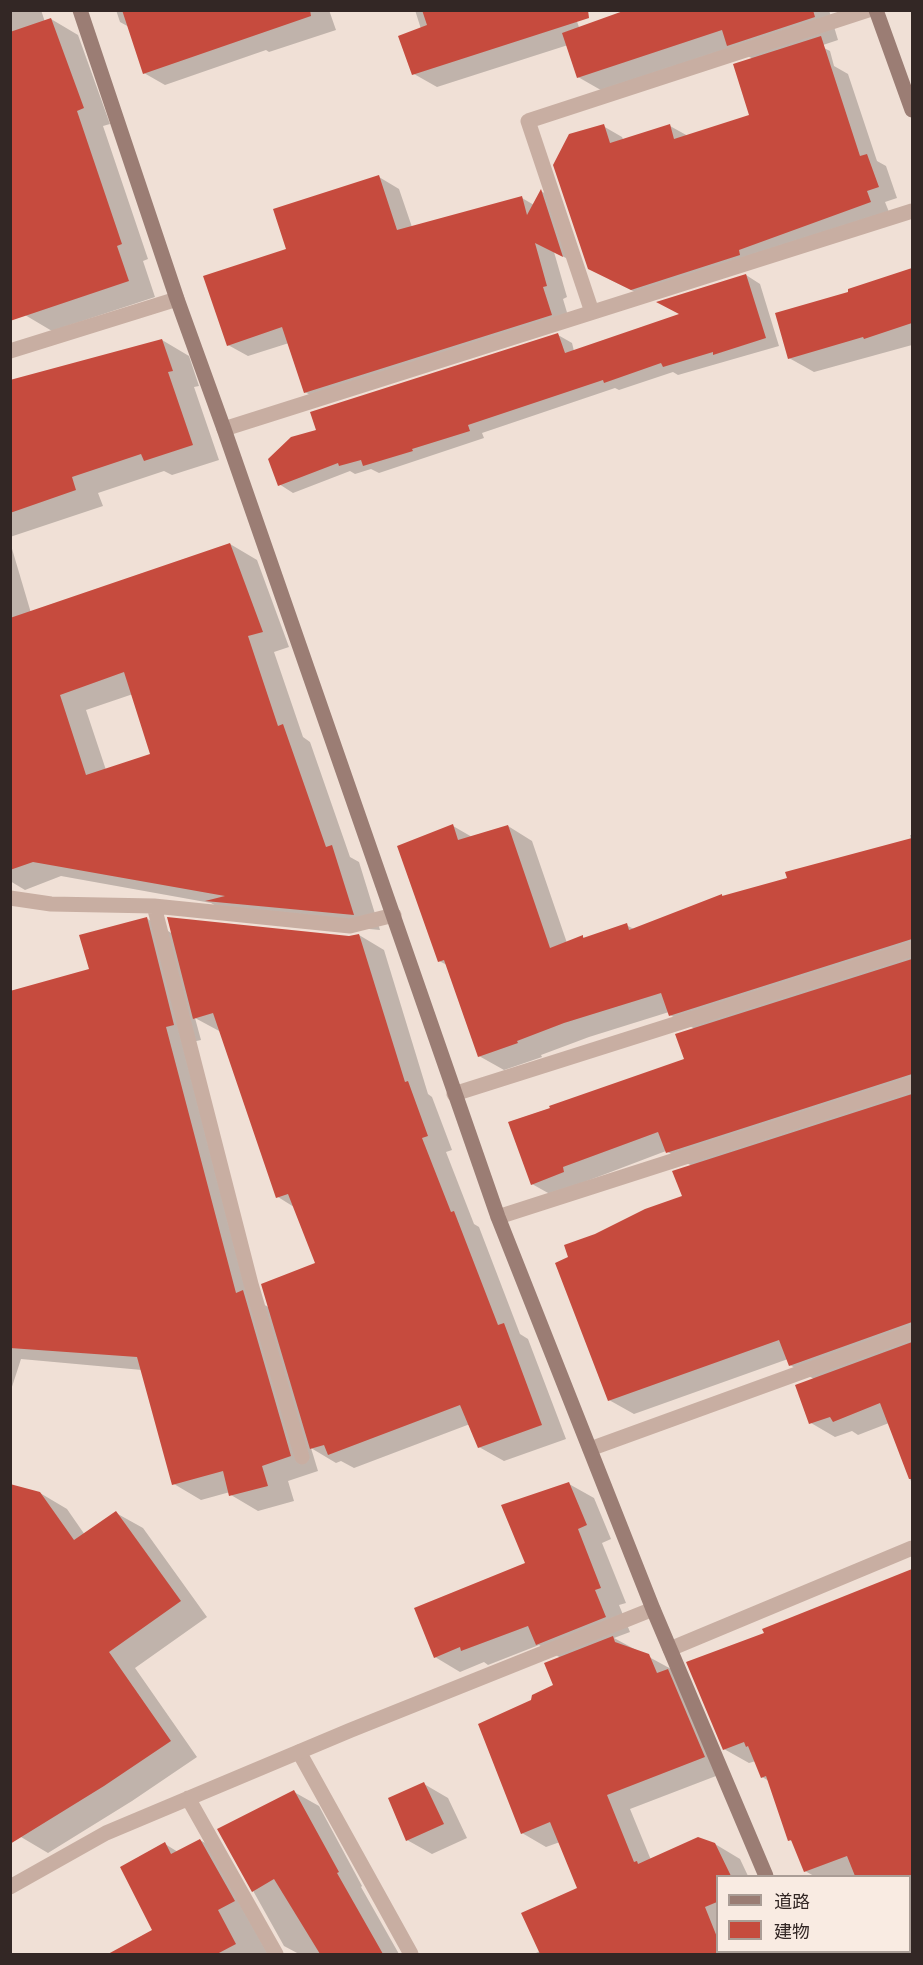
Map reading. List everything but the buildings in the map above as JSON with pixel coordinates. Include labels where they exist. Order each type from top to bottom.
[{"type":"street","points":[[80,10],[177,298],[498,1217],[653,1609],[766,1875]]},
{"type":"street","points":[[592,312],[528,121],[868,10]]},
{"type":"street","points":[[876,10],[912,110]]},
{"type":"street","points":[[224,429],[912,211]]},
{"type":"street","points":[[10,351],[177,298]]},
{"type":"street","points":[[10,898],[51,904],[154,906],[350,926],[394,915]]},
{"type":"street","points":[[154,906],[251,1284],[302,1457]]},
{"type":"street","points":[[454,1094],[912,949]]},
{"type":"street","points":[[498,1217],[912,1084]]},
{"type":"street","points":[[590,1449],[912,1332]]},
{"type":"street","points":[[670,1649],[912,1548]]},
{"type":"street","points":[[10,1887],[106,1833],[298,1752],[653,1609]]},
{"type":"street","points":[[298,1752],[411,1954]]},
{"type":"street","points":[[188,1798],[276,1954]]}]
